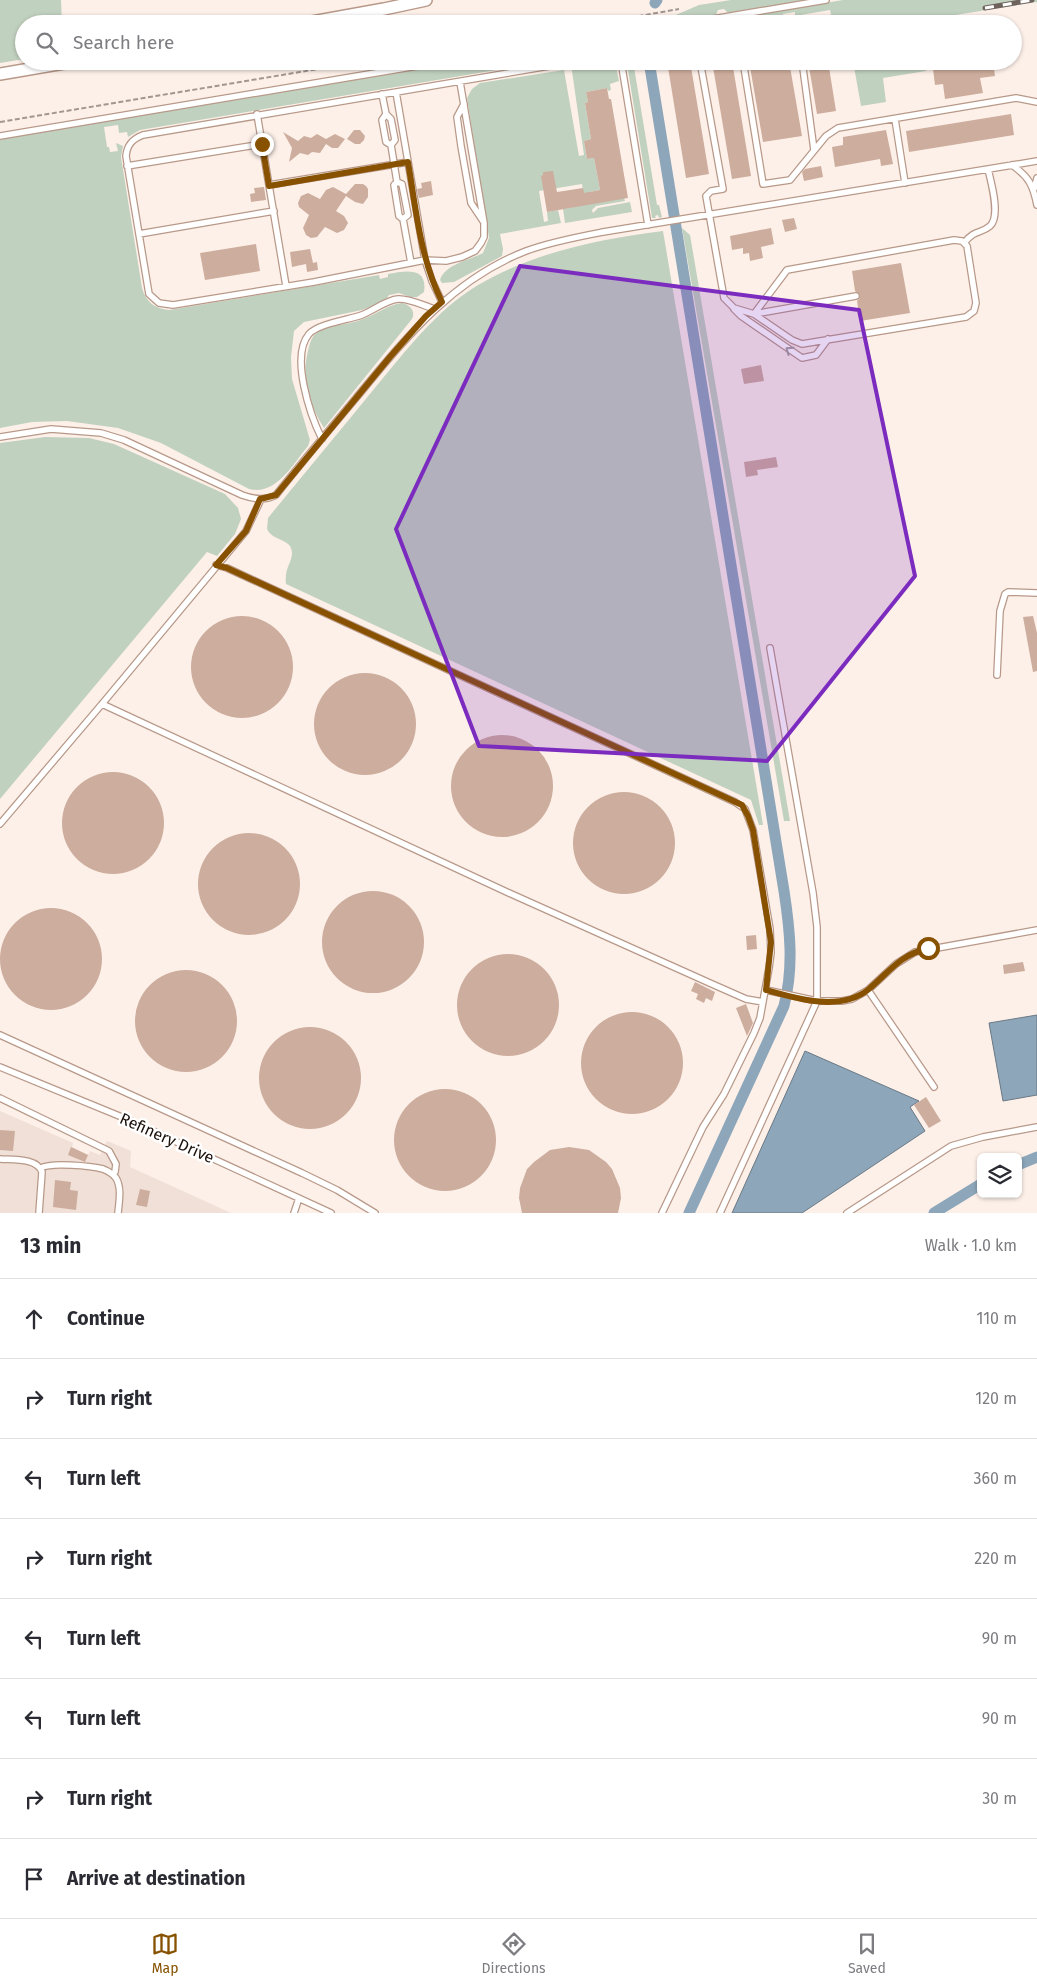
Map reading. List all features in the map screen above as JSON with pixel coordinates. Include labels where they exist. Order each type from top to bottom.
[{"type":"street","points":[[354,15],[426,0]]},
{"type":"street","points":[[0,74],[23,70]]},
{"type":"lane","points":[[737,15],[826,0]]},
{"type":"lane","points":[[0,136],[393,70]]},
{"type":"lane","points":[[460,82],[484,223],[484,237],[475,250],[462,257],[446,261],[425,260],[173,305],[159,303],[150,294],[147,287],[127,166],[126,150],[132,140],[142,135],[257,114],[529,70]]},
{"type":"lane","points":[[622,70],[648,225]]},
{"type":"lane","points":[[702,70],[723,189],[712,191],[706,196],[726,302],[741,316],[798,356],[807,358],[816,355],[828,339]]},
{"type":"lane","points":[[744,70],[763,184],[790,180],[826,136],[838,128],[1016,98],[1037,102]]},
{"type":"lane","points":[[803,70],[814,150]]},
{"type":"lane","points":[[396,92],[425,260],[442,302]]},
{"type":"lane","points":[[382,94],[386,114],[382,120],[386,142],[391,145],[397,182],[394,185],[396,200],[399,216],[403,219],[411,263]]},
{"type":"lane","points":[[464,104],[457,117],[461,146],[471,203],[484,223]]},
{"type":"lane","points":[[257,114],[286,286]]},
{"type":"lane","points":[[895,119],[905,183]]},
{"type":"lane","points":[[127,166],[262,144]]},
{"type":"lane","points":[[0,437],[51,429],[102,433],[124,440],[242,495],[260,499],[276,495],[390,357],[434,309],[469,282],[525,252],[573,237],[1037,161]]},
{"type":"lane","points":[[269,186],[408,162]]},
{"type":"lane","points":[[1012,165],[1029,180],[1034,189],[1037,206]]},
{"type":"lane","points":[[964,243],[973,234],[988,228],[994,221],[996,210],[988,169]]},
{"type":"lane","points":[[1034,189],[1037,178]]},
{"type":"lane","points":[[139,234],[274,211]]},
{"type":"lane","points":[[734,308],[754,314],[797,343],[961,318],[970,314],[975,307],[976,299],[968,250],[964,243],[954,240],[787,270],[754,314]]},
{"type":"lane","points":[[754,314],[856,296]]},
{"type":"lane","points":[[322,439],[310,410],[301,361],[301,348],[310,333],[318,327],[367,314],[395,299],[402,299],[434,309]]},
{"type":"lane","points":[[0,824],[246,531],[260,499]]},
{"type":"lane","points":[[216,565],[227,568],[742,805],[753,830],[770,929],[771,953],[766,990],[754,1033],[724,1094],[703,1128],[662,1213]]},
{"type":"lane","points":[[997,675],[1000,611],[1005,594],[1008,592],[1037,593]]},
{"type":"lane","points":[[720,1213],[817,1001],[817,927],[813,893],[770,648]]},
{"type":"lane","points":[[102,704],[509,893],[712,984],[746,998],[763,1002]]},
{"type":"lane","points":[[766,990],[817,1001],[852,999],[868,990],[896,964],[915,952],[928,948],[1037,930]]},
{"type":"lane","points":[[868,990],[934,1086]]},
{"type":"lane","points":[[0,1035],[302,1173],[337,1190],[375,1213]]},
{"type":"lane","name":"Refinery Drive","points":[[0,1067],[129,1120],[331,1213]]},
{"type":"lane","points":[[0,1098],[109,1151],[116,1164],[112,1174]]},
{"type":"lane","points":[[848,1213],[951,1146],[983,1137],[1037,1127]]},
{"type":"lane","points":[[0,1159],[33,1162],[40,1168],[42,1172],[39,1213]]},
{"type":"lane","points":[[40,1168],[46,1165],[101,1169],[112,1174],[120,1189],[118,1213]]},
{"type":"lane","points":[[294,1213],[299,1198]]},
{"type":"path","points":[[639,15],[679,9]]},
{"type":"path","points":[[0,122],[312,70]]},
{"type":"highlighted area","points":[[520,266],[859,310],[915,576],[767,761],[479,746],[396,529]]},
{"type":"shaded area","points":[[0,1111],[73,1143],[72,1147],[88,1155],[90,1151],[100,1155],[107,1141],[131,1151],[130,1167],[231,1213],[0,1213]]},
{"type":"green space","points":[[0,0],[61,0],[62,15],[15,15],[15,60],[0,63]]},
{"type":"green space","points":[[731,0],[807,0],[728,13],[724,9],[718,10],[716,15],[676,15],[699,5]]},
{"type":"green space","points":[[843,0],[1037,0],[1037,2],[956,15],[831,15],[830,10],[801,15],[795,15],[795,12],[783,15],[754,15]]},
{"type":"green space","points":[[407,70],[497,70],[140,130],[128,137],[127,132],[119,133],[118,125],[104,127],[107,147],[109,147],[110,152],[118,151],[116,143],[123,146],[121,157],[142,288],[149,301],[159,308],[169,310],[379,275],[380,279],[388,277],[388,274],[401,272],[414,272],[422,278],[424,292],[417,297],[410,297],[399,293],[389,295],[381,303],[362,310],[304,322],[294,331],[291,357],[292,379],[310,440],[308,446],[283,477],[268,488],[259,490],[249,489],[161,443],[118,428],[67,421],[32,422],[0,428],[0,138]]},
{"type":"green space","points":[[564,70],[579,156],[584,155],[572,71],[617,70],[619,81],[610,84],[611,90],[608,91],[607,88],[586,92],[588,102],[585,103],[591,139],[584,141],[587,159],[594,158],[600,190],[590,192],[624,198],[625,201],[596,206],[592,210],[593,213],[598,208],[630,202],[632,212],[565,223],[563,209],[590,204],[584,198],[582,184],[539,191],[544,222],[548,221],[547,212],[558,210],[561,223],[500,234],[503,249],[502,256],[454,282],[442,283],[440,280],[452,266],[483,253],[489,238],[467,98],[472,89],[480,83]]},
{"type":"green space","points":[[628,70],[634,70],[657,205],[659,205],[662,217],[659,218],[658,215],[655,216],[656,218],[652,218]]},
{"type":"green space","points":[[855,70],[926,70],[883,78],[886,102],[861,106]]},
{"type":"green space","points":[[682,228],[690,235],[790,821],[784,821]]},
{"type":"green space","points":[[663,231],[763,825],[759,825],[751,800],[286,584],[286,574],[292,557],[291,548],[286,542],[273,536],[267,529],[268,518],[397,361],[435,319],[463,295],[499,274],[545,256],[615,238]]},
{"type":"green space","points":[[402,303],[412,309],[412,319],[324,428],[310,400],[306,381],[306,361],[309,345],[313,337],[316,333],[328,327],[358,321]]},
{"type":"green space","points":[[45,437],[89,438],[114,444],[225,494],[238,508],[241,519],[235,534],[217,556],[207,552],[0,799],[0,443]]},
{"type":"water","points":[[1037,1015],[1037,1095],[1003,1101],[989,1023]]},
{"type":"water","points":[[805,1051],[919,1101],[910,1107],[925,1131],[802,1213],[732,1213]]},
{"type":"building","points":[[668,70],[692,70],[709,174],[686,178]]},
{"type":"building","points":[[714,70],[733,70],[751,176],[732,179]]},
{"type":"building","points":[[751,70],[791,70],[802,136],[763,142]]},
{"type":"building","points":[[810,70],[829,70],[836,111],[817,114]]},
{"type":"building","points":[[933,70],[994,70],[995,76],[980,78],[983,93],[945,99],[943,84],[935,85]]},
{"type":"building","points":[[607,88],[609,99],[611,99],[628,198],[547,212],[541,176],[543,172],[553,171],[557,192],[583,188],[584,193],[600,190],[594,158],[587,159],[584,141],[591,139],[585,103],[588,102],[586,92]]},
{"type":"building","points":[[1011,114],[1014,135],[909,152],[906,131]]},
{"type":"building","points":[[354,130],[360,130],[365,136],[360,144],[355,144],[347,139]]},
{"type":"building","points":[[886,130],[893,164],[881,166],[880,159],[835,167],[832,147],[843,145],[843,137]]},
{"type":"building","points":[[283,132],[298,141],[304,136],[311,138],[317,134],[326,139],[335,134],[345,139],[338,148],[332,148],[326,144],[320,153],[312,152],[308,155],[300,153],[289,162],[292,148]]},
{"type":"building","points":[[821,166],[823,177],[804,181],[802,172],[805,169]]},
{"type":"building","points":[[431,181],[433,195],[419,198],[417,189],[422,188],[421,183]]},
{"type":"building","points":[[355,184],[366,186],[368,197],[363,204],[355,202],[346,196],[336,211],[344,216],[348,223],[344,230],[337,233],[325,227],[317,237],[311,238],[306,235],[303,228],[309,215],[299,207],[298,203],[301,196],[308,193],[320,199],[326,190],[333,187],[346,194]]},
{"type":"building","points":[[264,187],[266,200],[251,202],[250,194],[255,193],[254,188]]},
{"type":"building","points":[[794,218],[797,229],[785,232],[782,220]]},
{"type":"building","points":[[771,228],[774,244],[761,247],[763,258],[750,261],[749,253],[743,254],[743,248],[732,250],[730,236]]},
{"type":"building","points":[[256,244],[260,271],[205,280],[200,253]]},
{"type":"building","points":[[310,249],[313,263],[317,262],[318,270],[307,272],[306,264],[292,267],[290,252]]},
{"type":"building","points":[[901,263],[910,313],[860,321],[857,301],[860,295],[855,291],[852,271]]},
{"type":"building","points":[[761,365],[764,381],[744,384],[741,369]]},
{"type":"building","points":[[776,457],[778,467],[757,470],[758,475],[746,477],[744,462]]},
{"type":"building","points":[[242,616],[261,620],[278,631],[289,648],[293,667],[289,686],[278,703],[261,714],[242,718],[223,714],[206,703],[195,686],[191,667],[195,648],[206,631],[223,620]]},
{"type":"building","points":[[1033,616],[1037,633],[1037,671],[1033,672],[1023,617]]},
{"type":"building","points":[[365,673],[384,677],[401,688],[412,705],[416,724],[412,743],[401,760],[384,771],[365,775],[346,771],[329,760],[318,743],[314,724],[318,705],[329,688],[346,677]]},
{"type":"building","points":[[502,735],[521,739],[538,750],[549,767],[553,786],[549,805],[538,822],[521,833],[502,837],[483,833],[466,822],[455,805],[451,786],[455,767],[466,750],[483,739]]},
{"type":"building","points":[[113,772],[132,776],[149,787],[160,804],[164,823],[160,842],[149,859],[132,870],[113,874],[94,870],[77,859],[66,842],[62,823],[66,804],[77,787],[94,776]]},
{"type":"building","points":[[624,792],[643,796],[660,807],[671,824],[675,843],[671,862],[660,879],[643,890],[624,894],[605,890],[588,879],[577,862],[573,843],[577,824],[588,807],[605,796]]},
{"type":"building","points":[[249,833],[268,837],[285,848],[296,865],[300,884],[296,903],[285,920],[268,931],[249,935],[230,931],[213,920],[202,903],[198,884],[202,865],[213,848],[230,837]]},
{"type":"building","points":[[373,891],[392,895],[409,906],[420,923],[424,942],[420,961],[409,978],[392,989],[373,993],[354,989],[337,978],[326,961],[322,942],[326,923],[337,906],[354,895]]},
{"type":"building","points":[[51,908],[70,912],[87,923],[98,940],[102,959],[98,978],[87,995],[70,1006],[51,1010],[32,1006],[15,995],[4,978],[0,959],[4,940],[15,923],[32,912]]},
{"type":"building","points":[[756,935],[757,949],[747,950],[746,936]]},
{"type":"building","points":[[508,954],[527,958],[544,969],[555,986],[559,1005],[555,1024],[544,1041],[527,1052],[508,1056],[489,1052],[472,1041],[461,1024],[457,1005],[461,986],[472,969],[489,958]]},
{"type":"building","points":[[1023,962],[1025,971],[1004,974],[1003,965]]},
{"type":"building","points":[[186,970],[205,974],[222,985],[233,1002],[237,1021],[233,1040],[222,1057],[205,1068],[186,1072],[167,1068],[150,1057],[139,1040],[135,1021],[139,1002],[150,985],[167,974]]},
{"type":"building","points":[[695,982],[715,992],[712,1001],[706,998],[704,1003],[696,999],[698,994],[691,991]]},
{"type":"building","points":[[746,1004],[753,1023],[747,1036],[736,1008]]},
{"type":"building","points":[[632,1012],[651,1016],[668,1027],[679,1044],[683,1063],[679,1082],[668,1099],[651,1110],[632,1114],[613,1110],[596,1099],[585,1082],[581,1063],[585,1044],[596,1027],[613,1016]]},
{"type":"building","points":[[310,1027],[329,1031],[346,1042],[357,1059],[361,1078],[357,1097],[346,1114],[329,1125],[310,1129],[291,1125],[274,1114],[263,1097],[259,1078],[263,1059],[274,1042],[291,1031]]},
{"type":"building","points":[[445,1089],[464,1093],[481,1104],[492,1121],[496,1140],[492,1159],[481,1176],[464,1187],[445,1191],[426,1187],[409,1176],[398,1159],[394,1140],[398,1121],[409,1104],[426,1093]]},
{"type":"building","points":[[926,1097],[941,1121],[929,1128],[914,1105]]},
{"type":"building","points":[[0,1130],[15,1131],[13,1151],[0,1150]]},
{"type":"building","points":[[71,1147],[88,1155],[85,1162],[68,1155]]},
{"type":"building","points":[[569,1147],[589,1150],[606,1162],[612,1169],[620,1188],[621,1198],[618,1213],[522,1213],[519,1198],[520,1188],[527,1169],[550,1150]]},
{"type":"building","points":[[55,1180],[71,1182],[70,1190],[78,1191],[76,1210],[53,1207]]},
{"type":"building","points":[[140,1189],[150,1191],[147,1207],[136,1205]]},
{"type":"waterway","points":[[650,70],[784,891],[790,949],[789,977],[784,1006],[689,1213]]},
{"type":"waterway","points":[[1022,1163],[1037,1157]]},
{"type":"waterway","points":[[934,1213],[977,1186]]},
{"type":"railway","points":[[985,8],[1032,0]]},
{"type":"route","points":[[262,144],[269,186],[408,162],[425,260],[442,302],[426,316],[390,357],[276,495],[260,499],[246,531],[216,565],[227,568],[742,805],[753,830],[770,929],[771,953],[766,990],[817,1001],[832,1002],[852,999],[868,990],[905,956],[928,948]]}]
